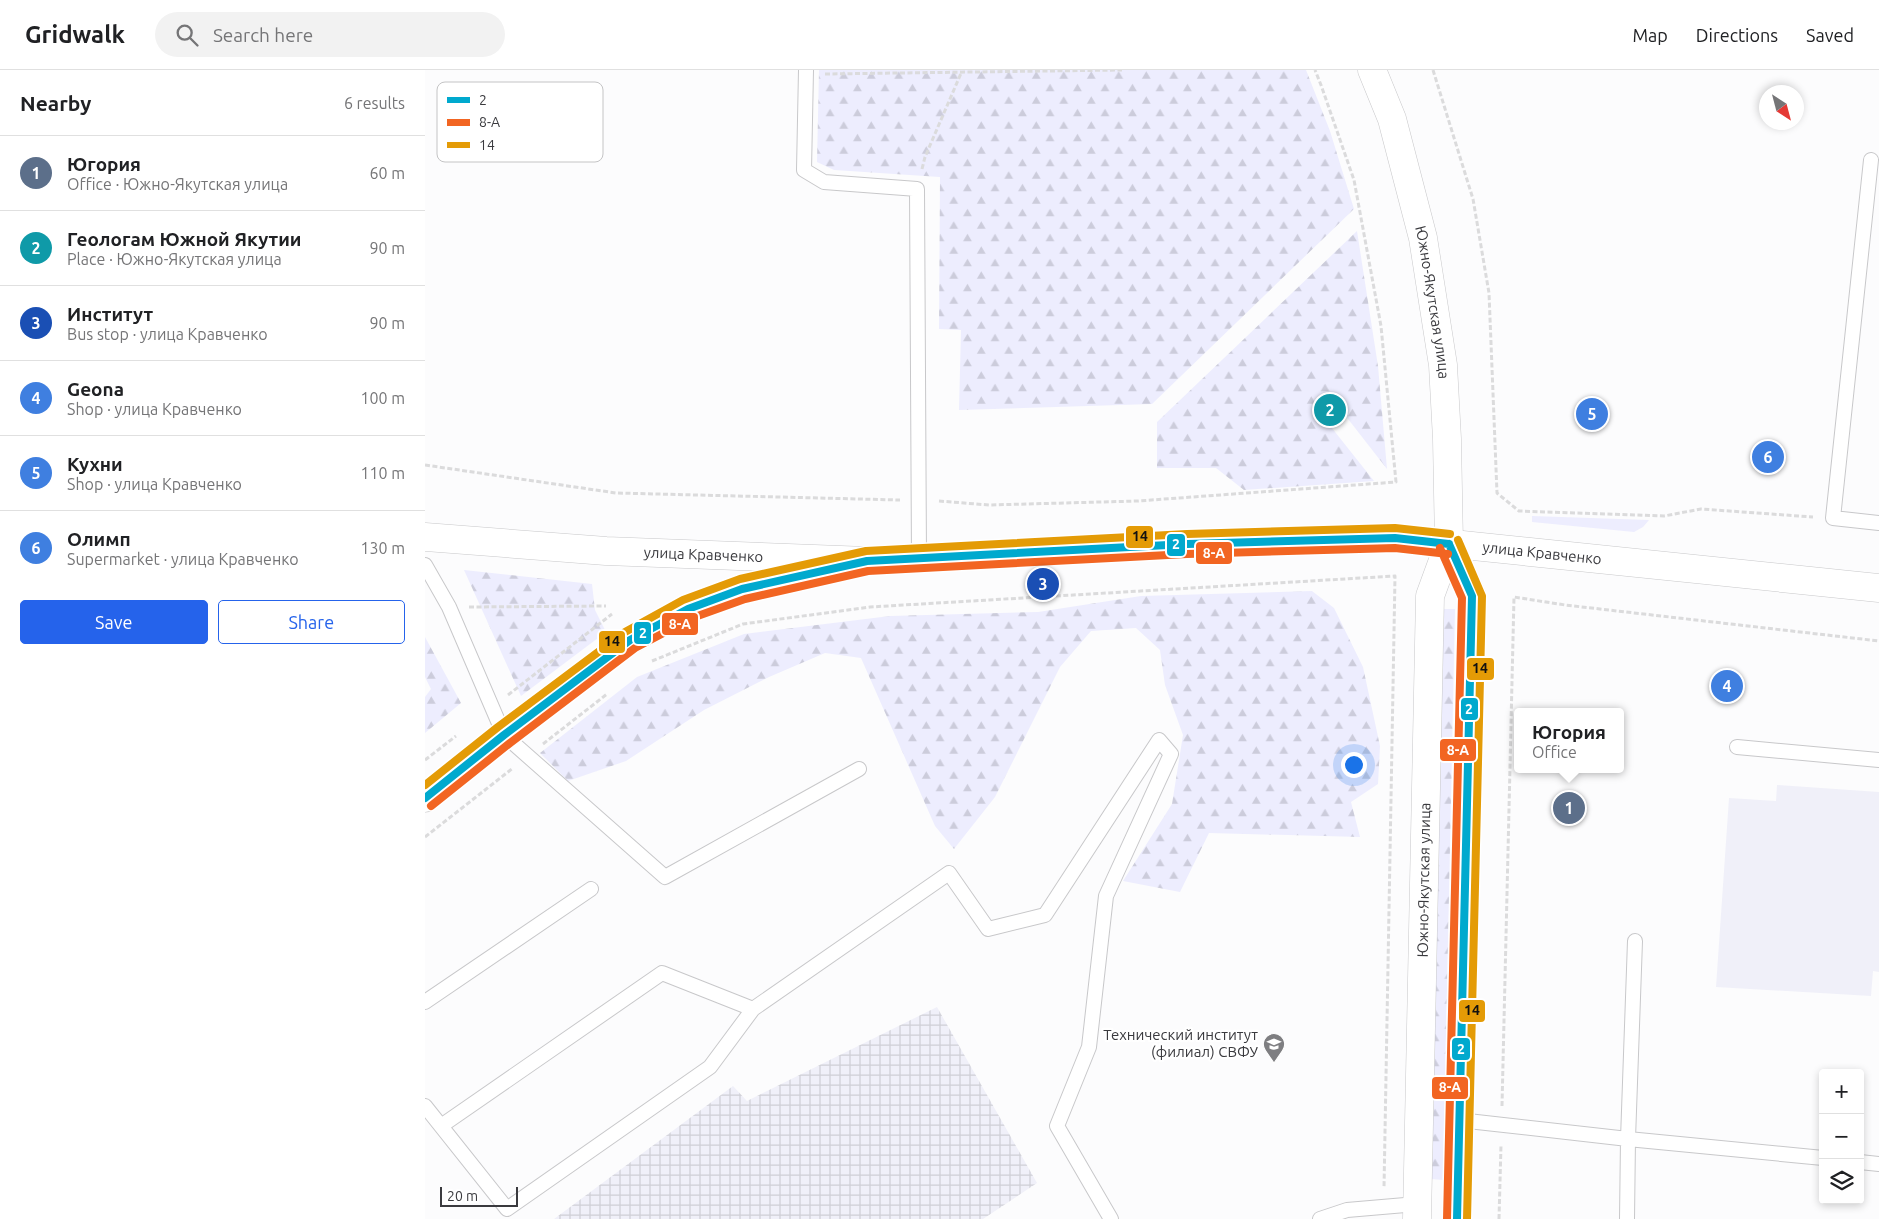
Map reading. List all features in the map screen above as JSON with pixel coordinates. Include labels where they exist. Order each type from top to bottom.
[{"type":"street","name":"Южно-Якутская улица","points":[[1371,70],[1392,119],[1423,238],[1443,365],[1447,440],[1449,544],[1429,596],[1417,1211]]},
{"type":"street","name":"улица Кравченко","points":[[425,537],[606,550],[867,561],[1187,544],[1395,538],[1879,588]]},
{"type":"street","name":"Южно-Якутская улица","points":[[1449,544],[1472,596],[1457,1219]]},
{"type":"street","points":[[425,798],[504,735],[630,640],[688,609],[742,589],[867,561]]},
{"type":"lane","points":[[806,72],[805,170],[825,182],[917,190],[919,558]]},
{"type":"lane","points":[[1871,160],[1833,518],[1879,523]]},
{"type":"lane","points":[[425,565],[449,607],[504,735],[665,877],[859,769]]},
{"type":"lane","points":[[425,1106],[507,1209],[710,1067],[753,1009],[949,873],[988,929],[1045,915],[1159,740],[1171,754],[1106,896],[1089,1047],[1057,1126],[1111,1219]]},
{"type":"lane","points":[[1737,747],[1879,760]]},
{"type":"lane","points":[[425,1002],[591,889]]},
{"type":"lane","points":[[1627,1219],[1635,941]]},
{"type":"lane","points":[[441,1126],[662,973],[753,1009]]},
{"type":"lane","points":[[1459,1120],[1819,1158]]},
{"type":"lane","points":[[1864,1162],[1879,1164]]},
{"type":"lane","points":[[1320,1219],[1347,1210],[1383,1206],[1417,1211]]},
{"type":"path","points":[[806,72],[1122,70]]},
{"type":"path","points":[[425,465],[616,493],[919,500],[989,505],[1138,501],[1396,482],[1381,326],[1354,180],[1315,70]]},
{"type":"path","points":[[1433,70],[1473,199],[1489,293],[1497,493],[1519,511],[1664,516],[1701,509],[1833,518]]},
{"type":"path","points":[[917,190],[925,157],[963,71]]},
{"type":"path","points":[[645,664],[743,624],[870,607],[1395,576],[1383,1206]]},
{"type":"path","points":[[1499,1219],[1514,597],[1565,605],[1879,641]]},
{"type":"path","points":[[449,607],[606,606]]},
{"type":"path","points":[[425,760],[612,614]]},
{"type":"path","points":[[425,837],[614,688]]},
{"type":"shaded area","points":[[1777,785],[1879,792],[1879,972],[1873,971],[1871,996],[1716,987],[1729,798],[1776,801]]},
{"type":"shaded area","points":[[937,1007],[1037,1183],[983,1219],[554,1219],[733,1086],[747,1101]]},
{"type":"green space","points":[[819,70],[1306,70],[1330,131],[1354,209],[1152,404],[959,410],[961,330],[939,329],[940,177],[834,170],[817,162]]},
{"type":"green space","points":[[1357,231],[1378,366],[1387,469],[1334,401],[1320,413],[1374,481],[1244,490],[1216,468],[1157,468],[1157,422]]},
{"type":"green space","points":[[1532,516],[1649,520],[1643,527],[1634,532],[1532,522]]},
{"type":"green space","points":[[464,570],[592,584],[595,610],[606,632],[521,696]]},
{"type":"green space","points":[[1312,591],[1334,608],[1363,667],[1380,746],[1378,784],[1351,802],[1360,837],[1209,833],[1180,892],[1123,881],[1172,804],[1183,735],[1165,685],[1160,650],[1136,628],[1091,631],[1060,667],[995,797],[954,849],[935,826],[861,658],[825,653],[769,677],[704,710],[626,761],[568,781],[540,753],[637,677],[744,634],[890,616],[1038,612],[1141,596]]},
{"type":"green space","points":[[1443,609],[1455,609],[1443,1180],[1431,1179]]},
{"type":"green space","points":[[425,637],[461,703],[425,733],[425,697],[431,689],[425,677]]},
{"type":"transit line","name":"14","points":[[425,785],[498,727],[625,632],[683,600],[740,579],[866,551],[1187,534],[1395,528],[1450,534]]},
{"type":"transit line","name":"2","points":[[425,798],[504,735],[630,640],[688,609],[742,589],[867,561],[1187,544],[1395,538],[1449,544]]},
{"type":"transit line","name":"14","points":[[1458,540],[1482,596],[1467,1219]]},
{"type":"transit line","name":"2","points":[[1449,544],[1472,596],[1457,1219]]},
{"type":"transit line","name":"8-А","points":[[431,806],[635,648],[692,618],[745,599],[868,571],[1187,554],[1395,548],[1448,554]]},
{"type":"transit line","name":"8-А","points":[[1440,548],[1462,598],[1447,1219]]},
{"type":"place","name":"Геологам Южной Якутии","points":[[1330,410]]},
{"type":"place","name":"Кухни","points":[[1592,414]]},
{"type":"place","name":"Олимп","points":[[1768,457]]},
{"type":"place","name":"Институт","points":[[1043,584]]},
{"type":"place","name":"Geona","points":[[1727,686]]},
{"type":"place","name":"Югория","points":[[1569,808]]},
{"type":"place","name":"Технический институт (филиал) СВФУ","points":[[1274,1063]]}]
